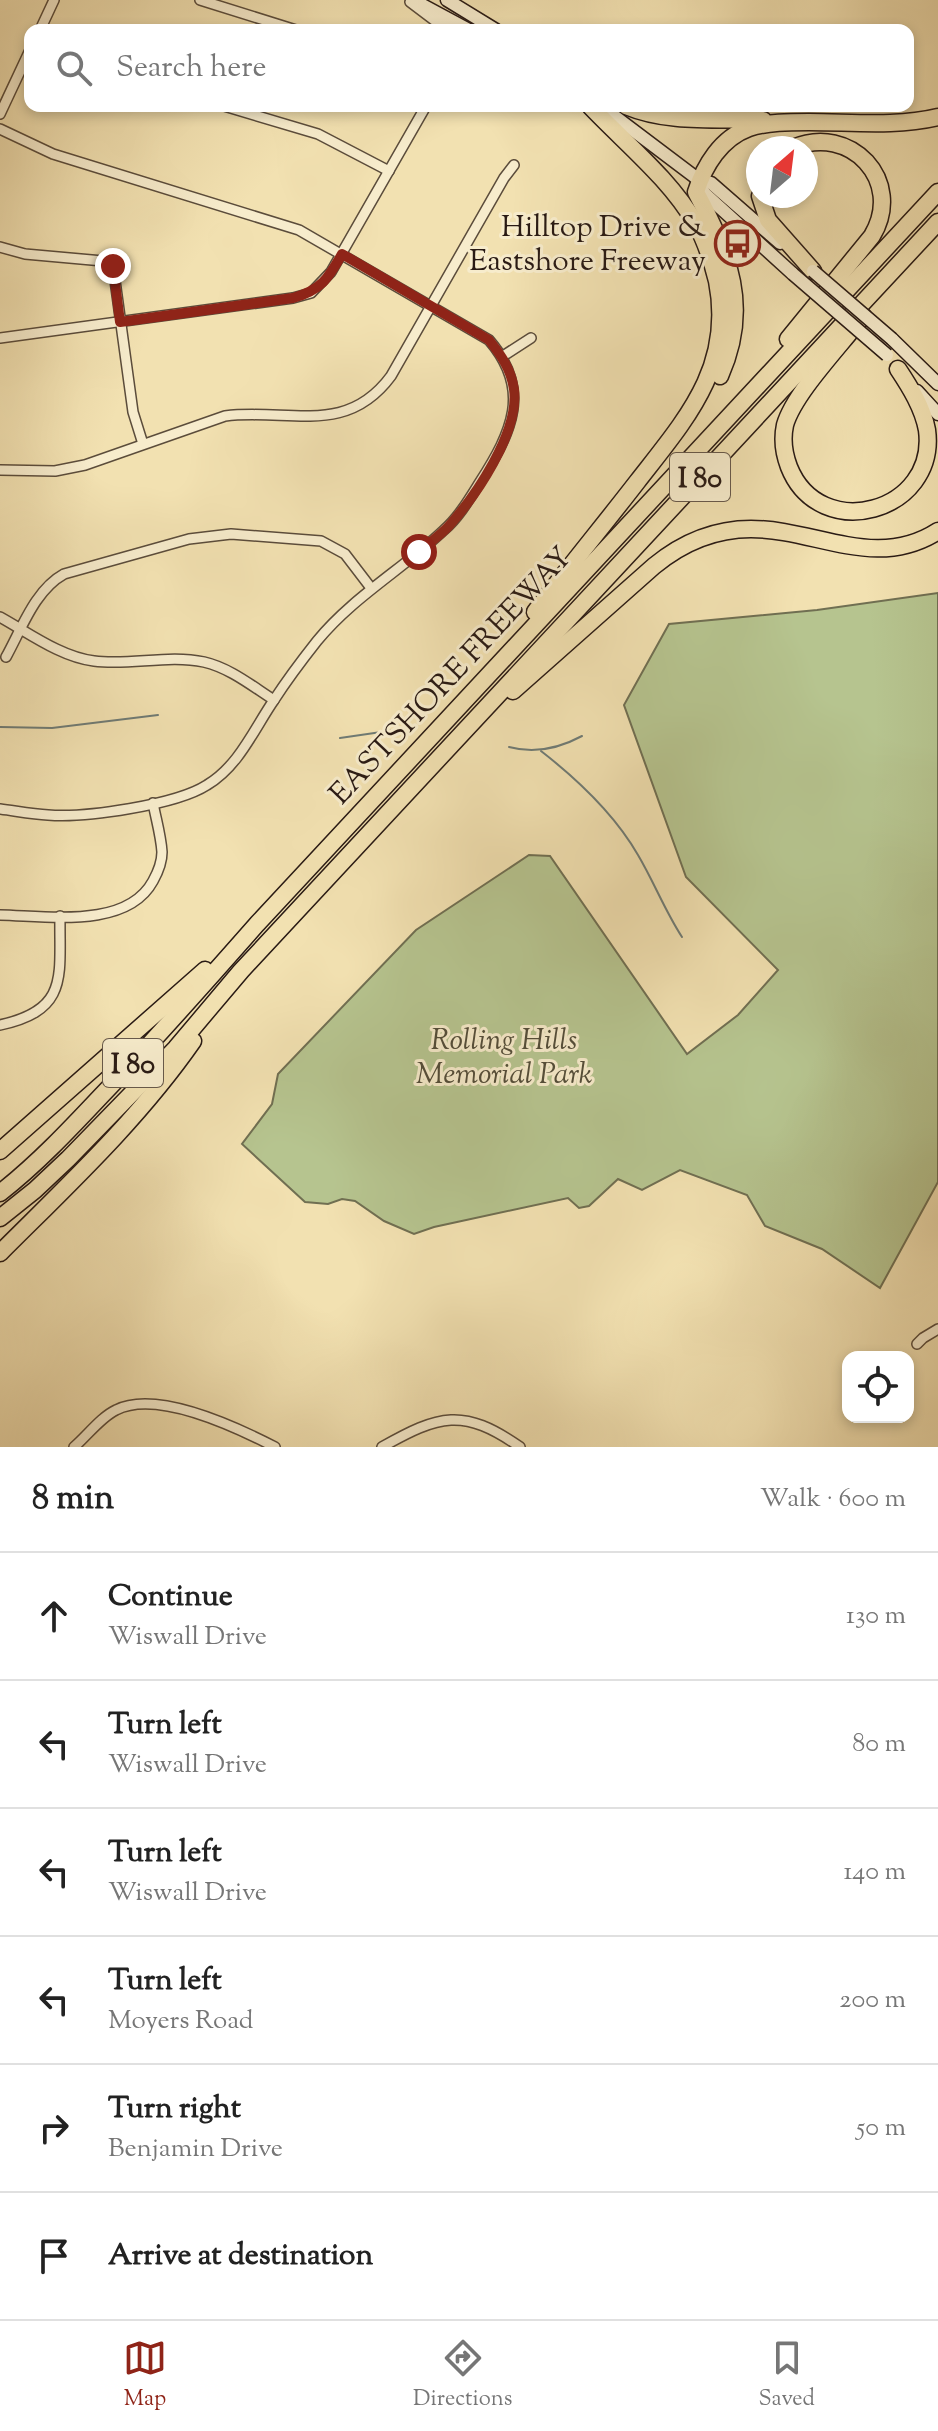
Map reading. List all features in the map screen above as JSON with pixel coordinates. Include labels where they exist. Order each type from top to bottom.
[{"type":"highway","points":[[596,112],[687,211],[705,241],[715,273],[720,318],[715,360],[699,398],[673,438]]},
{"type":"highway","points":[[643,112],[673,118],[793,122],[897,122],[938,117]]},
{"type":"highway","points":[[498,665],[548,595],[712,389],[726,363],[734,334],[735,303],[731,269],[696,192],[699,180],[710,159],[740,132],[759,125],[793,122]]},
{"type":"highway","points":[[705,442],[866,244],[881,217],[882,195],[869,164],[860,155],[829,142],[818,142]]},
{"type":"highway","name":"EASTSHORE FREEWAY","points":[[0,1193],[24,1174],[158,1036],[257,924],[938,192]]},
{"type":"highway","points":[[764,208],[768,220],[813,271]]},
{"type":"highway","name":"EASTSHORE FREEWAY","points":[[0,1218],[68,1159],[176,1048],[241,971],[938,222]]},
{"type":"highway","points":[[898,369],[918,404],[927,430],[926,455],[916,479],[900,497],[866,511],[841,511],[805,492],[790,470],[784,446],[786,423],[804,391],[916,246]]},
{"type":"highway","points":[[462,733],[542,667],[654,566],[698,539],[724,531],[751,529],[871,549],[897,548],[938,528]]},
{"type":"highway","points":[[0,1151],[257,924]]},
{"type":"highway","points":[[0,1253],[131,1123],[167,1079],[241,971]]},
{"type":"main road","points":[[413,0],[458,24]]},
{"type":"main road","points":[[447,0],[486,24]]},
{"type":"main road","points":[[609,112],[699,180],[711,183],[892,339],[938,384]]},
{"type":"main road","points":[[699,180],[704,193],[887,355],[938,414]]},
{"type":"street","points":[[43,24],[54,0]]},
{"type":"street","points":[[200,0],[277,24]]},
{"type":"street","points":[[407,0],[439,24]]},
{"type":"street","points":[[0,114],[24,63]]},
{"type":"street","points":[[244,112],[318,134],[389,171]]},
{"type":"street","points":[[0,338],[311,293],[326,279],[342,254],[423,112]]},
{"type":"street","points":[[0,129],[53,154],[282,223],[342,254],[489,340],[503,356],[514,390],[510,428],[490,467],[446,529],[371,588],[317,641],[237,758],[207,785],[153,803],[65,815],[0,809]]},
{"type":"street","points":[[0,470],[55,471],[85,465],[225,416],[316,416],[349,411],[381,389],[514,165]]},
{"type":"street","points":[[0,247],[25,254],[103,261],[113,266],[133,412],[143,444]]},
{"type":"street","points":[[503,356],[531,338]]},
{"type":"street","points":[[6,657],[43,590],[52,580],[64,574],[213,535],[321,541],[345,554],[371,588]]},
{"type":"street","points":[[0,617],[77,658],[94,661],[178,659],[204,662],[236,676],[274,700]]},
{"type":"street","points":[[0,915],[113,914],[136,902],[150,887],[162,853],[153,803]]},
{"type":"street","points":[[0,1025],[33,1015],[54,995],[59,977],[60,916]]},
{"type":"street","points":[[917,1344],[938,1329]]},
{"type":"street","points":[[74,1447],[115,1410],[141,1404],[162,1405],[240,1428],[275,1447]]},
{"type":"street","points":[[382,1447],[422,1425],[439,1420],[463,1420],[484,1424],[520,1447]]},
{"type":"green space","name":"Rolling Hills Memorial Park","points":[[938,593],[938,1182],[880,1288],[822,1249],[765,1226],[747,1195],[680,1170],[642,1190],[618,1179],[589,1206],[579,1208],[568,1198],[414,1234],[384,1221],[355,1201],[342,1199],[328,1204],[305,1202],[242,1144],[272,1104],[278,1074],[416,930],[529,855],[550,856],[687,1054],[738,1015],[778,970],[686,877],[624,705],[669,624],[817,610]]},
{"type":"waterway","points":[[0,727],[52,728],[158,715]]},
{"type":"waterway","points":[[340,738],[395,730]]},
{"type":"waterway","points":[[509,747],[546,749],[582,736]]},
{"type":"waterway","points":[[541,751],[607,812],[629,840],[682,937]]},
{"type":"place","name":"Hilltop Drive & Eastshore Freeway","points":[[737,243]]},
{"type":"route","points":[[113,266],[120,322],[311,293],[320,286],[342,254],[489,340],[503,356],[514,390],[510,428],[467,503],[446,529],[419,552]]}]
